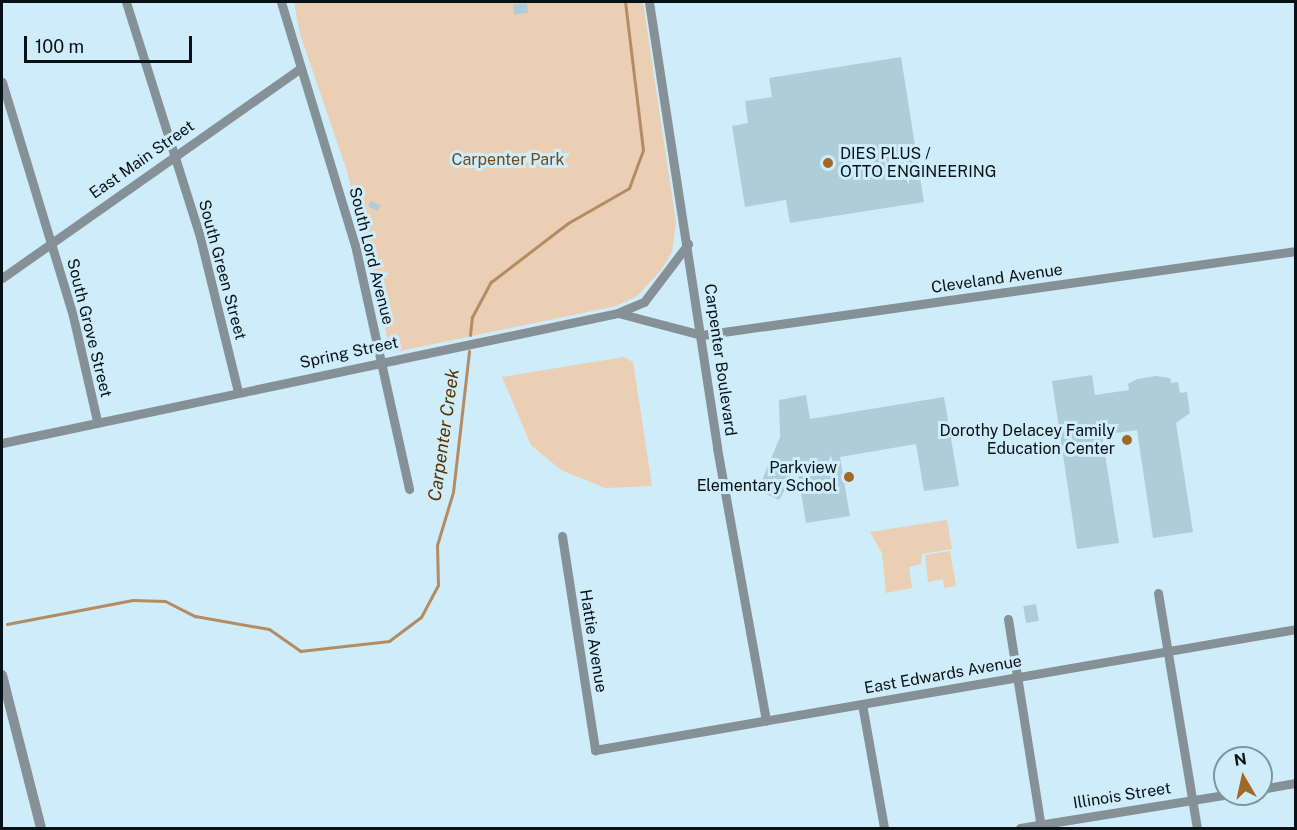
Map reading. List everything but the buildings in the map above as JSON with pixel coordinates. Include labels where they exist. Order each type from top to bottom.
[{"type":"street","name":"South Green Street","points":[[126,2],[175,156],[238,392]]},
{"type":"street","name":"South Lord Avenue","points":[[280,2],[355,244],[409,489]]},
{"type":"street","name":"Carpenter Boulevard","points":[[649,2],[766,721]]},
{"type":"street","name":"East Main Street","points":[[2,278],[301,68]]},
{"type":"street","name":"South Grove Street","points":[[2,82],[51,243],[97,421]]},
{"type":"street","points":[[618,313],[644,302],[688,244]]},
{"type":"street","name":"Cleveland Avenue","points":[[702,335],[1296,251]]},
{"type":"street","name":"Spring Street","points":[[2,442],[618,313],[702,335]]},
{"type":"street","name":"Hattie Avenue","points":[[562,536],[595,750]]},
{"type":"street","points":[[1158,593],[1197,828]]},
{"type":"street","points":[[1008,619],[1040,827]]},
{"type":"street","name":"East Edwards Avenue","points":[[595,750],[1296,628]]},
{"type":"street","points":[[2,675],[19,753],[41,828]]},
{"type":"street","points":[[862,704],[884,828]]},
{"type":"street","points":[[1273,787],[1296,783]]},
{"type":"street","name":"Illinois Street","points":[[1020,828],[1040,827],[1213,797]]},
{"type":"green space","name":"Carpenter Park","points":[[294,2],[643,2],[676,223],[672,252],[661,270],[637,296],[616,306],[400,351],[390,349],[347,171],[300,34]]},
{"type":"green space","points":[[624,357],[633,362],[652,486],[605,488],[561,470],[531,445],[502,377]]},
{"type":"green space","points":[[947,520],[952,549],[922,554],[921,564],[909,567],[912,588],[886,593],[882,553],[870,532]]},
{"type":"green space","points":[[950,551],[956,586],[944,588],[943,579],[928,582],[925,555]]},
{"type":"waterway","name":"Carpenter Creek","points":[[470,335],[472,317],[491,282],[568,223],[629,188],[643,150],[625,2]]},
{"type":"waterway","name":"Carpenter Creek","points":[[7,624],[133,600],[165,601],[195,616],[269,629],[300,651],[389,641],[421,617],[438,585],[437,545],[453,492],[469,351]]},
{"type":"place","name":"DIES PLUS / OTTO ENGINEERING","points":[[828,163]]},
{"type":"place","name":"Dorothy Delacey Family Education Center","points":[[1127,440]]},
{"type":"place","name":"Parkview Elementary School","points":[[849,477]]}]
